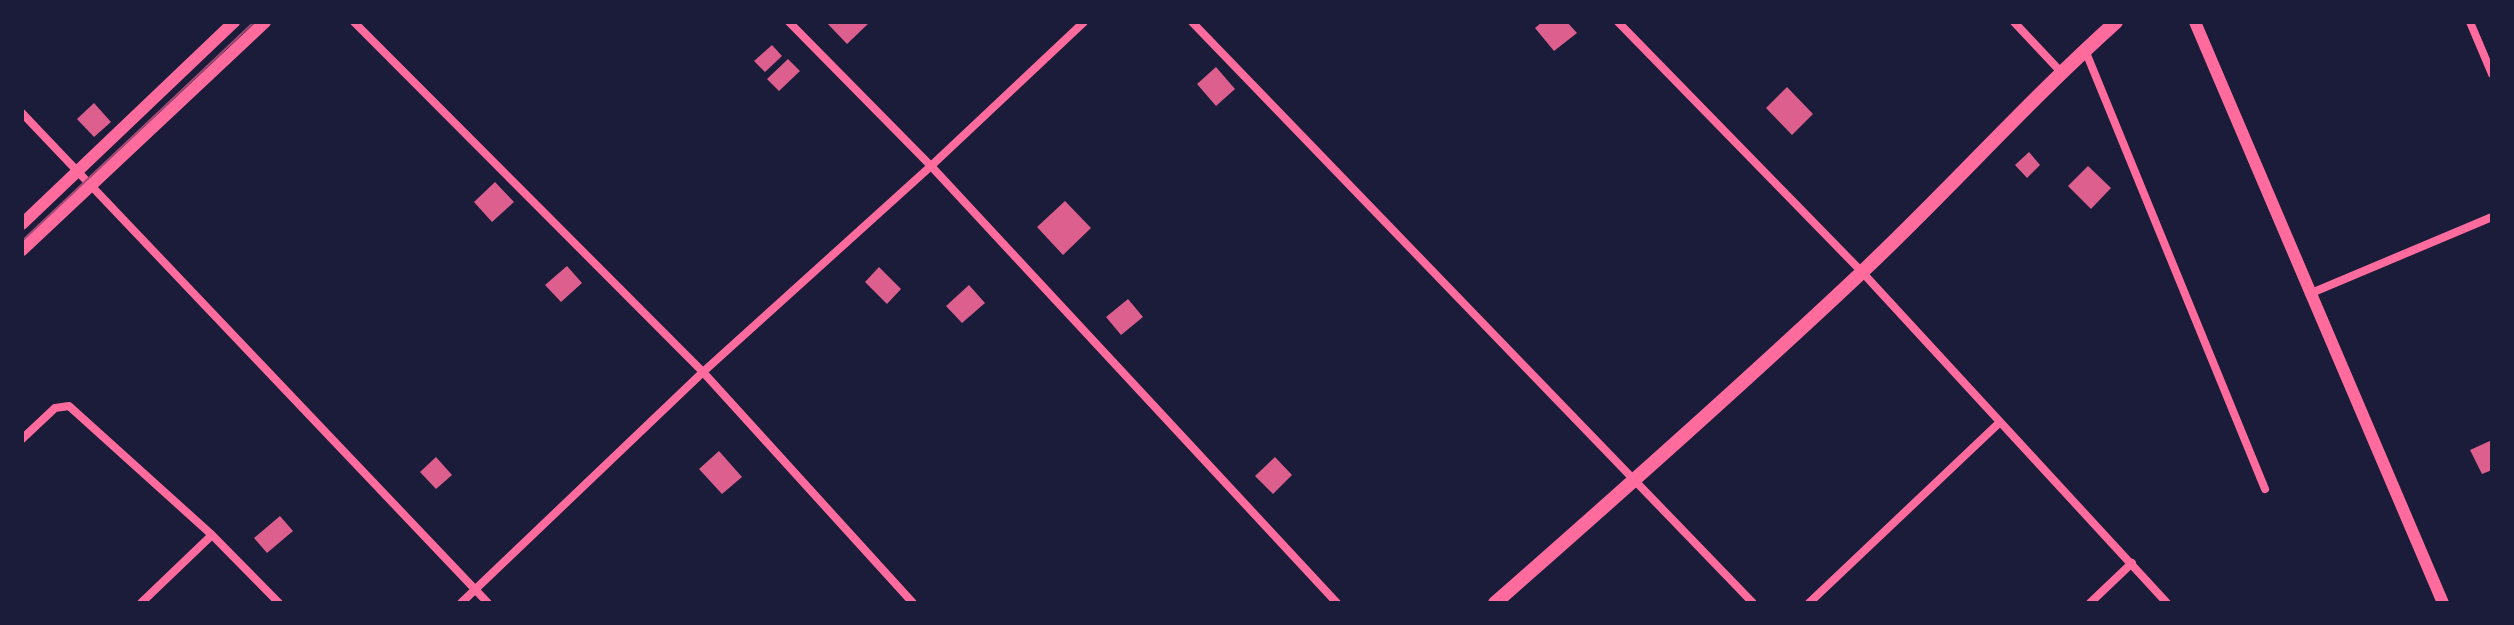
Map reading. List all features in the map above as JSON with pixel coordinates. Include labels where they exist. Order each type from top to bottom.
[{"type":"main road","points":[[1495,603],[1635,480],[1862,272],[2061,72],[2116,22]]},
{"type":"street","points":[[22,224],[234,22]]},
{"type":"street","points":[[22,250],[265,22]]},
{"type":"street","points":[[354,22],[703,372],[913,603]]},
{"type":"street","points":[[789,22],[931,166],[1337,603]]},
{"type":"street","points":[[461,603],[703,372],[931,166],[1084,22]]},
{"type":"street","points":[[1192,22],[1753,603]]},
{"type":"street","points":[[1618,22],[1862,272],[2167,603]]},
{"type":"street","points":[[2014,22],[2061,72]]},
{"type":"street","points":[[2195,22],[2443,603]]},
{"type":"street","points":[[2470,22],[2492,74]]},
{"type":"street","points":[[2085,50],[2265,489]]},
{"type":"street","points":[[22,113],[488,603]]},
{"type":"street","points":[[2309,294],[2492,217]]},
{"type":"street","points":[[22,439],[55,408],[69,406],[212,535],[279,603]]},
{"type":"street","points":[[1809,603],[1999,423]]},
{"type":"street","points":[[141,603],[212,535]]},
{"type":"street","points":[[2090,603],[2132,563]]},
{"type":"building","points":[[826,22],[870,22],[847,44]]},
{"type":"building","points":[[1542,22],[1567,22],[1577,33],[1554,51],[1535,28]]},
{"type":"building","points":[[772,45],[782,56],[765,72],[754,61]]},
{"type":"building","points":[[788,59],[800,71],[779,91],[767,79]]},
{"type":"building","points":[[1216,67],[1235,89],[1216,106],[1197,84]]},
{"type":"building","points":[[1787,87],[1813,114],[1792,135],[1766,108]]},
{"type":"building","points":[[94,103],[111,122],[94,137],[77,119]]},
{"type":"building","points":[[2029,152],[2040,165],[2027,178],[2015,165]]},
{"type":"building","points":[[2088,166],[2111,188],[2091,209],[2068,186]]},
{"type":"building","points":[[495,182],[514,202],[492,222],[474,202]]},
{"type":"building","points":[[1065,201],[1091,228],[1063,255],[1037,227]]},
{"type":"building","points":[[567,266],[582,283],[561,302],[545,285]]},
{"type":"building","points":[[879,267],[901,289],[887,304],[865,282]]},
{"type":"building","points":[[969,285],[985,303],[962,323],[946,306]]},
{"type":"building","points":[[1128,299],[1143,317],[1121,335],[1106,317]]},
{"type":"building","points":[[2492,440],[2492,470],[2482,474],[2470,450]]},
{"type":"building","points":[[719,451],[742,477],[722,494],[699,469]]},
{"type":"building","points":[[436,457],[452,475],[436,489],[420,472]]},
{"type":"building","points":[[1275,457],[1292,475],[1273,494],[1255,476]]},
{"type":"building","points":[[280,516],[293,531],[267,553],[254,538]]},
{"type":"tram line","points":[[22,241],[254,22]]}]
